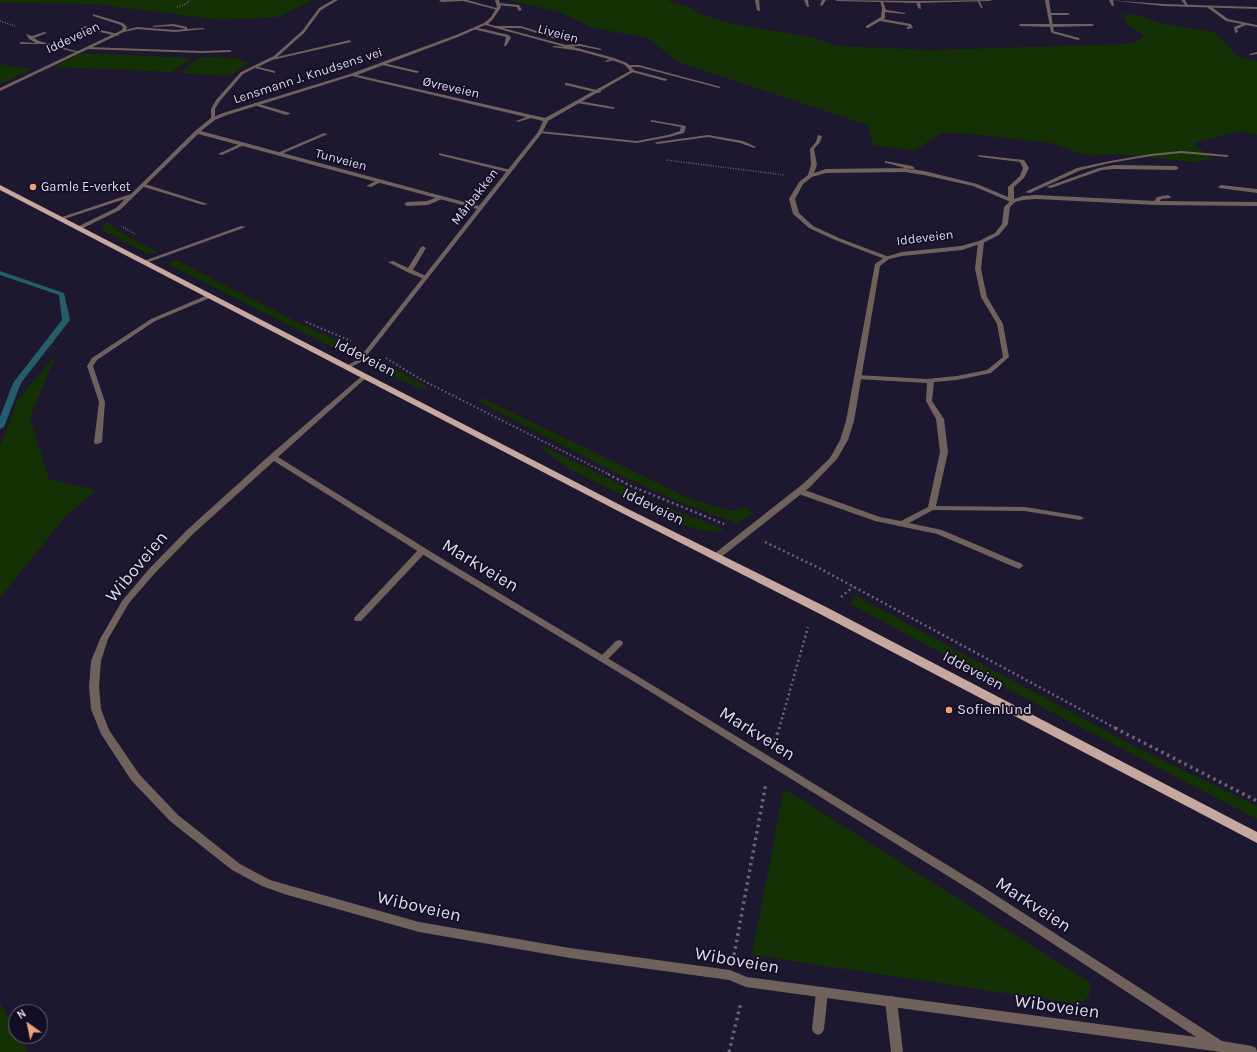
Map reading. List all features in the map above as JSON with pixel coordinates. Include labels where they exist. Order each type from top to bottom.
[{"type":"main road","name":"Iddeveien","points":[[0,187],[623,510],[717,556],[1257,838]]},
{"type":"street","points":[[213,119],[213,109],[218,100],[242,74],[275,57],[303,32],[320,9],[336,0]]},
{"type":"street","points":[[442,1],[463,0],[518,6],[520,10]]},
{"type":"street","points":[[757,0],[759,10]]},
{"type":"street","points":[[806,0],[808,6]]},
{"type":"street","points":[[822,5],[824,0]]},
{"type":"street","points":[[837,0],[881,2],[990,0]]},
{"type":"street","points":[[1048,0],[1053,32],[1078,39]]},
{"type":"street","points":[[1110,0],[1136,1],[1151,5],[1257,8]]},
{"type":"street","points":[[1110,0],[1113,5]]},
{"type":"street","points":[[1183,0],[1188,6]]},
{"type":"street","points":[[978,1],[982,7]]},
{"type":"street","points":[[867,27],[883,18],[885,12],[881,2]]},
{"type":"street","points":[[918,2],[920,8]]},
{"type":"street","name":"Lensmann J. Knudsens vei","points":[[79,228],[118,209],[197,132],[213,119],[256,104],[352,75],[485,24],[492,18],[498,5]]},
{"type":"street","points":[[1209,7],[1227,20],[1257,26]]},
{"type":"street","points":[[885,12],[904,13]]},
{"type":"street","points":[[1050,14],[1068,14]]},
{"type":"street","name":"Iddeveien","points":[[0,90],[124,31],[125,27],[122,24],[94,15]]},
{"type":"street","points":[[163,25],[177,19]]},
{"type":"street","points":[[880,20],[912,27],[908,28]]},
{"type":"street","name":"Liveien","points":[[485,24],[613,59],[627,65]]},
{"type":"street","points":[[1236,32],[1235,28],[1244,24]]},
{"type":"street","points":[[124,31],[163,25],[184,27],[189,29]]},
{"type":"street","points":[[1020,25],[1092,26]]},
{"type":"street","points":[[495,26],[521,28],[556,38]]},
{"type":"street","points":[[84,27],[117,35]]},
{"type":"street","points":[[137,28],[175,31],[203,29]]},
{"type":"street","points":[[474,28],[508,36],[509,38],[505,45]]},
{"type":"street","points":[[45,32],[28,36],[45,44]]},
{"type":"street","points":[[267,61],[350,40]]},
{"type":"street","points":[[21,43],[45,44],[78,52]]},
{"type":"street","points":[[566,46],[580,45],[600,50]]},
{"type":"street","points":[[554,47],[581,50]]},
{"type":"street","points":[[87,48],[202,52],[230,51]]},
{"type":"street","points":[[1251,54],[1257,53]]},
{"type":"street","points":[[607,62],[613,59]]},
{"type":"street","points":[[383,64],[417,72]]},
{"type":"street","points":[[627,65],[633,71],[665,80]]},
{"type":"street","points":[[627,65],[639,66],[719,87]]},
{"type":"street","points":[[254,67],[274,72]]},
{"type":"street","points":[[546,120],[599,92],[633,71]]},
{"type":"street","name":"Øvreveien","points":[[352,75],[546,120]]},
{"type":"street","points":[[567,84],[599,92]]},
{"type":"street","points":[[579,102],[613,108]]},
{"type":"street","points":[[256,104],[288,114]]},
{"type":"street","points":[[518,121],[529,116]]},
{"type":"street","name":"Mårbakken","points":[[347,367],[359,361],[370,348],[540,132],[546,120]]},
{"type":"street","points":[[637,142],[682,132],[684,126],[653,121]]},
{"type":"street","name":"Tunveien","points":[[197,132],[378,182],[480,208]]},
{"type":"street","points":[[540,132],[654,144],[708,136],[741,142],[754,148]]},
{"type":"street","points":[[277,154],[326,134]]},
{"type":"street","points":[[810,176],[814,165],[812,149],[818,142],[820,136]]},
{"type":"street","points":[[220,154],[242,145]]},
{"type":"street","points":[[1023,198],[1028,192],[1079,168],[1181,152],[1227,156]]},
{"type":"street","points":[[440,154],[509,171]]},
{"type":"street","name":"Iddeveien","points":[[717,556],[798,491],[833,459],[844,440],[850,421],[877,265],[887,258],[902,254],[962,248],[981,242],[997,234],[1004,224],[1007,206],[1012,201],[1011,188],[1022,177],[1026,168],[1022,161],[980,156]]},
{"type":"street","points":[[887,162],[900,164],[924,173]]},
{"type":"street","points":[[1028,192],[1101,169],[1114,167],[1176,168]]},
{"type":"street","points":[[887,258],[837,239],[811,227],[796,214],[792,199],[801,183],[810,176],[826,172],[905,170],[975,185],[1012,201],[1036,197],[1156,203],[1257,204]]},
{"type":"street","points":[[369,186],[378,182]]},
{"type":"street","points":[[143,185],[205,204]]},
{"type":"street","points":[[1221,187],[1257,192]]},
{"type":"street","name":"Lensmann J. Knudsens vei","points":[[62,218],[133,195]]},
{"type":"street","points":[[1156,203],[1159,198],[1168,197]]},
{"type":"street","points":[[407,204],[428,203],[440,198]]},
{"type":"street","points":[[144,262],[243,227]]},
{"type":"street","points":[[857,377],[931,380],[989,372],[1006,357],[1000,324],[984,297],[978,269],[981,242]]},
{"type":"street","points":[[409,271],[423,248]]},
{"type":"street","points":[[391,262],[426,278]]},
{"type":"street","points":[[98,442],[102,402],[90,366],[94,359],[153,320],[210,296]]},
{"type":"street","name":"Wiboveien","points":[[365,376],[190,532],[152,571],[126,601],[104,639],[96,661],[94,686],[96,709],[104,731],[135,777],[174,818],[236,867],[266,883],[284,889],[419,927],[570,952],[730,975],[746,982],[1219,1046],[1252,1052]]},
{"type":"street","points":[[931,380],[929,401],[940,420],[944,452],[932,508]]},
{"type":"street","name":"Markveien","points":[[273,457],[422,551],[603,659],[976,888],[1219,1046]]},
{"type":"street","points":[[798,491],[878,519],[939,532],[1019,566]]},
{"type":"street","points":[[902,524],[932,508],[1025,509],[1080,518]]},
{"type":"street","points":[[358,619],[422,551]]},
{"type":"street","points":[[603,659],[619,643]]},
{"type":"street","points":[[818,1029],[822,992]]},
{"type":"street","points":[[891,1001],[897,1052]]},
{"type":"path","points":[[637,142],[661,158],[671,162],[785,175],[801,183]]},
{"type":"path","points":[[103,215],[168,253]]},
{"type":"path","points":[[301,320],[370,348],[420,379],[631,486],[746,533],[819,568],[853,588],[1062,701],[1257,801]]},
{"type":"path","points":[[839,599],[853,588]]},
{"type":"path","points":[[730,975],[770,761],[806,631],[811,622]]},
{"type":"path","points":[[730,1052],[746,982]]},
{"type":"green space","points":[[0,0],[313,0],[278,17],[221,20],[94,4],[8,3],[0,2]]},
{"type":"green space","points":[[509,0],[666,0],[689,7],[700,14],[737,25],[812,37],[838,46],[932,50],[1124,44],[1138,41],[1144,36],[1127,24],[1123,15],[1135,14],[1163,24],[1215,32],[1237,56],[1257,61],[1257,135],[1241,131],[1193,143],[1212,159],[1195,162],[1112,154],[1091,156],[1052,143],[971,134],[941,133],[914,151],[873,145],[868,125],[678,62],[648,38],[593,28],[559,12]]},
{"type":"green space","points":[[81,53],[192,58],[172,72],[54,67]]},
{"type":"green space","points":[[200,57],[240,58],[240,60],[249,63],[229,76],[179,73]]},
{"type":"green space","points":[[0,64],[11,66],[33,69],[0,84]]},
{"type":"green space","points":[[107,222],[120,232],[157,252],[148,254],[104,231],[102,225]]},
{"type":"green space","points":[[176,260],[313,330],[358,348],[353,352],[342,352],[168,264]]},
{"type":"green space","points":[[56,355],[30,417],[49,479],[96,490],[65,517],[0,598],[0,446],[18,399]]},
{"type":"green space","points":[[377,359],[428,387],[421,389],[378,370],[374,363]]},
{"type":"green space","points":[[482,398],[691,499],[732,511],[745,507],[753,513],[737,523],[674,500],[622,476],[477,401]]},
{"type":"green space","points":[[543,446],[665,507],[724,529],[717,532],[700,530],[680,524],[569,469],[541,448]]},
{"type":"green space","points":[[856,596],[1134,746],[1257,806],[1257,819],[1057,715],[850,604]]},
{"type":"green space","points":[[788,791],[1091,983],[1089,997],[1078,1004],[752,955],[783,792]]},
{"type":"green space","points":[[0,1003],[8,1017],[8,1044],[24,1044],[28,1052],[0,1052]]},
{"type":"waterway","points":[[0,273],[62,294],[66,320],[17,383],[0,427]]},
{"type":"place","name":"Gamle E-verket","points":[[33,187]]},
{"type":"place","name":"Sofienlund","points":[[949,710]]}]
